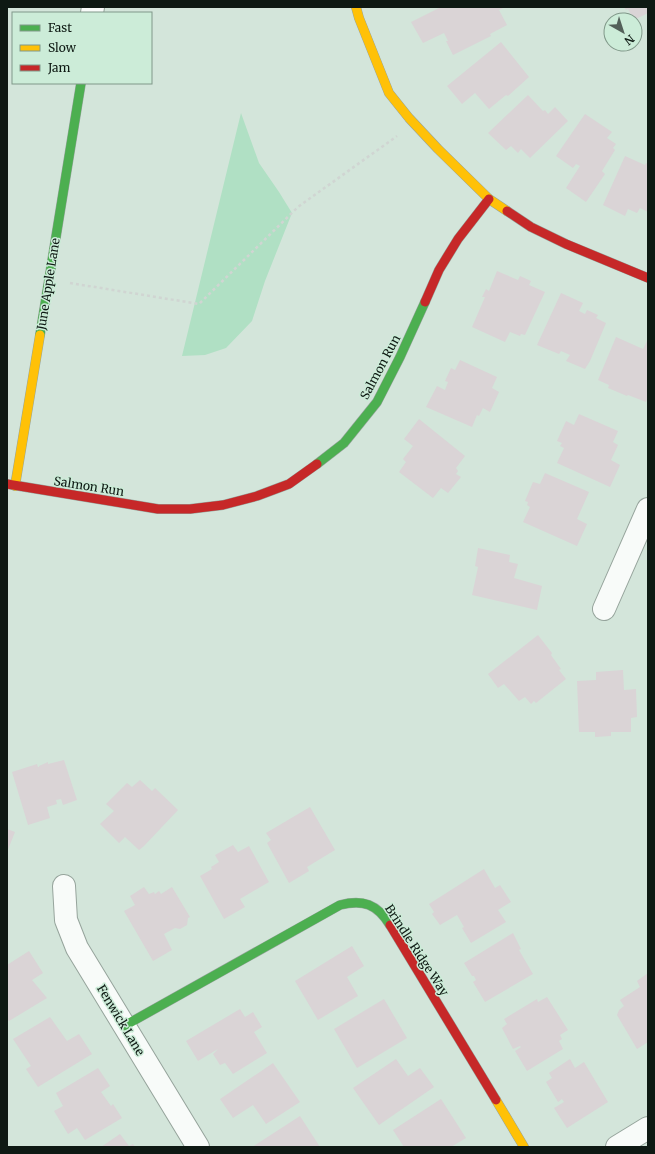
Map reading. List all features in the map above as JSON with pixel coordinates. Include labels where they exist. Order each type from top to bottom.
[{"type":"street","points":[[356,7],[389,93],[409,118],[438,149],[489,199],[530,227],[566,244],[648,278]]},
{"type":"street","name":"June Apple Lane","points":[[11,485],[81,84]]},
{"type":"street","name":"Salmon Run","points":[[11,485],[158,509],[190,509],[223,505],[257,496],[289,484],[344,443],[377,402],[400,357],[439,270],[458,239],[489,199]]},
{"type":"street","points":[[604,609],[648,509]]},
{"type":"street","name":"Fenwick Lane","points":[[64,886],[66,920],[77,948],[198,1147]]},
{"type":"street","name":"Brindle Ridge Way","points":[[124,1026],[340,904],[352,901],[370,904],[378,908],[384,915],[524,1147]]},
{"type":"street","points":[[617,1147],[648,1128]]},
{"type":"path","points":[[67,283],[198,304],[298,207],[401,133]]},
{"type":"green space","points":[[241,113],[259,163],[292,213],[265,281],[252,321],[226,348],[205,355],[182,356]]},
{"type":"building","points":[[441,7],[505,7],[499,10],[507,25],[490,34],[491,36],[453,55],[444,33],[423,43],[411,22]]},
{"type":"building","points":[[624,7],[648,7],[648,13],[643,16],[643,12],[630,12],[628,9],[626,10]]},
{"type":"building","points":[[501,42],[529,77],[508,96],[506,95],[489,109],[475,93],[462,104],[447,86]]},
{"type":"building","points":[[528,95],[543,111],[545,110],[548,114],[555,107],[568,121],[530,158],[521,149],[518,153],[511,146],[506,150],[488,133]]},
{"type":"building","points":[[585,114],[612,132],[607,138],[616,144],[613,148],[615,150],[602,171],[605,174],[586,202],[566,188],[580,166],[576,164],[573,168],[556,156]]},
{"type":"building","points":[[625,156],[645,165],[646,163],[648,164],[648,212],[640,208],[637,213],[628,209],[625,216],[603,205]]},
{"type":"building","points":[[497,271],[518,280],[520,276],[531,281],[529,285],[545,292],[525,335],[521,334],[520,336],[510,332],[505,342],[472,327],[485,297],[482,297],[486,289],[489,291]]},
{"type":"building","points":[[561,293],[583,303],[579,311],[585,314],[587,310],[598,315],[596,318],[606,323],[590,361],[585,369],[566,361],[570,355],[561,351],[559,354],[537,345]]},
{"type":"building","points":[[616,337],[643,349],[648,339],[648,396],[646,402],[608,388],[609,385],[598,380]]},
{"type":"building","points":[[460,360],[497,377],[492,388],[499,392],[490,412],[483,408],[479,416],[477,415],[472,427],[426,407],[437,386],[445,390],[448,382],[445,381],[451,368],[455,370]]},
{"type":"building","points":[[579,414],[618,431],[613,442],[618,445],[611,460],[620,465],[610,487],[557,463],[564,448],[560,446],[562,443],[557,441],[566,421],[574,425]]},
{"type":"building","points":[[419,419],[465,456],[456,468],[458,471],[456,474],[461,477],[448,493],[441,488],[433,498],[399,472],[406,462],[403,459],[413,446],[404,439]]},
{"type":"building","points":[[545,473],[589,492],[577,519],[587,524],[577,546],[523,522],[530,507],[527,505],[528,502],[525,501],[533,482],[540,484]]},
{"type":"building","points":[[478,548],[510,555],[509,562],[518,564],[514,578],[542,586],[537,610],[472,595],[478,567],[475,566]]},
{"type":"building","points":[[538,635],[552,653],[551,655],[561,669],[559,670],[566,679],[536,703],[534,701],[531,704],[525,697],[519,701],[504,684],[498,688],[488,674]]},
{"type":"building","points":[[623,670],[624,690],[636,689],[637,717],[631,718],[631,732],[611,732],[611,736],[595,737],[595,732],[579,732],[577,681],[596,680],[596,672]]},
{"type":"building","points":[[64,760],[77,800],[63,805],[61,799],[56,800],[57,804],[47,807],[50,818],[28,825],[12,772],[37,764],[39,767],[48,762],[48,764]]},
{"type":"building","points":[[140,780],[152,791],[155,788],[178,810],[139,850],[125,837],[119,843],[100,824],[114,811],[106,804],[127,783],[132,787]]},
{"type":"building","points":[[310,807],[335,850],[307,867],[309,871],[289,883],[267,843],[271,840],[266,833]]},
{"type":"building","points":[[7,829],[15,832],[7,852]]},
{"type":"building","points":[[233,845],[238,852],[249,846],[269,882],[240,899],[245,907],[224,919],[200,876],[212,869],[211,867],[219,862],[215,855]]},
{"type":"building","points":[[484,869],[495,888],[500,885],[511,902],[498,910],[506,922],[471,943],[462,928],[464,927],[457,915],[440,925],[432,914],[434,912],[429,904]]},
{"type":"building","points":[[144,887],[149,894],[154,892],[155,894],[159,891],[161,894],[172,887],[190,917],[188,918],[187,925],[180,929],[175,928],[164,934],[172,950],[153,961],[124,911],[135,905],[130,896]]},
{"type":"building","points":[[513,933],[521,949],[519,950],[533,974],[485,1002],[473,982],[476,980],[474,976],[472,976],[464,963]]},
{"type":"building","points":[[352,946],[364,966],[347,977],[358,996],[318,1020],[295,981]]},
{"type":"building","points":[[29,951],[43,973],[32,980],[47,998],[9,1021],[7,1019],[7,965]]},
{"type":"building","points":[[648,973],[648,1042],[637,1049],[617,1015],[619,1010],[624,1006],[620,1000],[640,987],[637,981]]},
{"type":"building","points":[[547,997],[568,1030],[560,1035],[562,1039],[559,1041],[563,1049],[527,1071],[515,1051],[521,1047],[520,1046],[513,1049],[502,1028],[507,1024],[504,1019],[537,999],[538,1002]]},
{"type":"building","points":[[384,999],[407,1038],[357,1068],[334,1029]]},
{"type":"building","points":[[240,1009],[245,1017],[253,1012],[262,1027],[254,1032],[267,1053],[233,1074],[225,1063],[220,1065],[213,1054],[218,1049],[198,1061],[186,1041]]},
{"type":"building","points":[[50,1017],[67,1041],[79,1034],[92,1054],[38,1087],[26,1069],[31,1066],[13,1039]]},
{"type":"building","points":[[396,1059],[408,1076],[420,1068],[434,1087],[379,1125],[353,1088]]},
{"type":"building","points":[[570,1059],[575,1068],[584,1062],[608,1102],[567,1128],[554,1108],[564,1102],[562,1099],[558,1102],[546,1082],[552,1078],[549,1073]]},
{"type":"building","points":[[273,1063],[300,1102],[266,1124],[253,1105],[233,1118],[220,1099]]},
{"type":"building","points":[[98,1068],[110,1086],[101,1092],[111,1106],[113,1104],[122,1118],[85,1140],[77,1128],[68,1134],[54,1111],[63,1106],[56,1093]]},
{"type":"building","points":[[441,1099],[466,1138],[451,1147],[404,1147],[393,1130]]},
{"type":"building","points":[[300,1116],[320,1147],[252,1147]]},
{"type":"building","points":[[120,1134],[129,1146],[133,1144],[135,1147],[101,1147]]},
{"type":"traffic: fast","points":[[40,335],[81,84]]},
{"type":"traffic: fast","points":[[317,464],[344,443],[377,402],[400,357],[425,302]]},
{"type":"traffic: fast","points":[[124,1026],[340,905],[348,903],[362,903],[369,905],[380,912],[390,925]]},
{"type":"traffic: slow","points":[[356,7],[389,93],[409,118],[438,149],[489,199],[507,211]]},
{"type":"traffic: slow","points":[[15,486],[40,335]]},
{"type":"traffic: slow","points":[[496,1100],[524,1147]]},
{"type":"traffic: jam","points":[[425,302],[439,270],[458,239],[489,199]]},
{"type":"traffic: jam","points":[[507,211],[531,227],[566,244],[648,278]]},
{"type":"traffic: jam","points":[[7,484],[158,509],[190,509],[223,505],[257,496],[289,484],[317,464]]},
{"type":"traffic: jam","points":[[390,925],[496,1100]]}]
